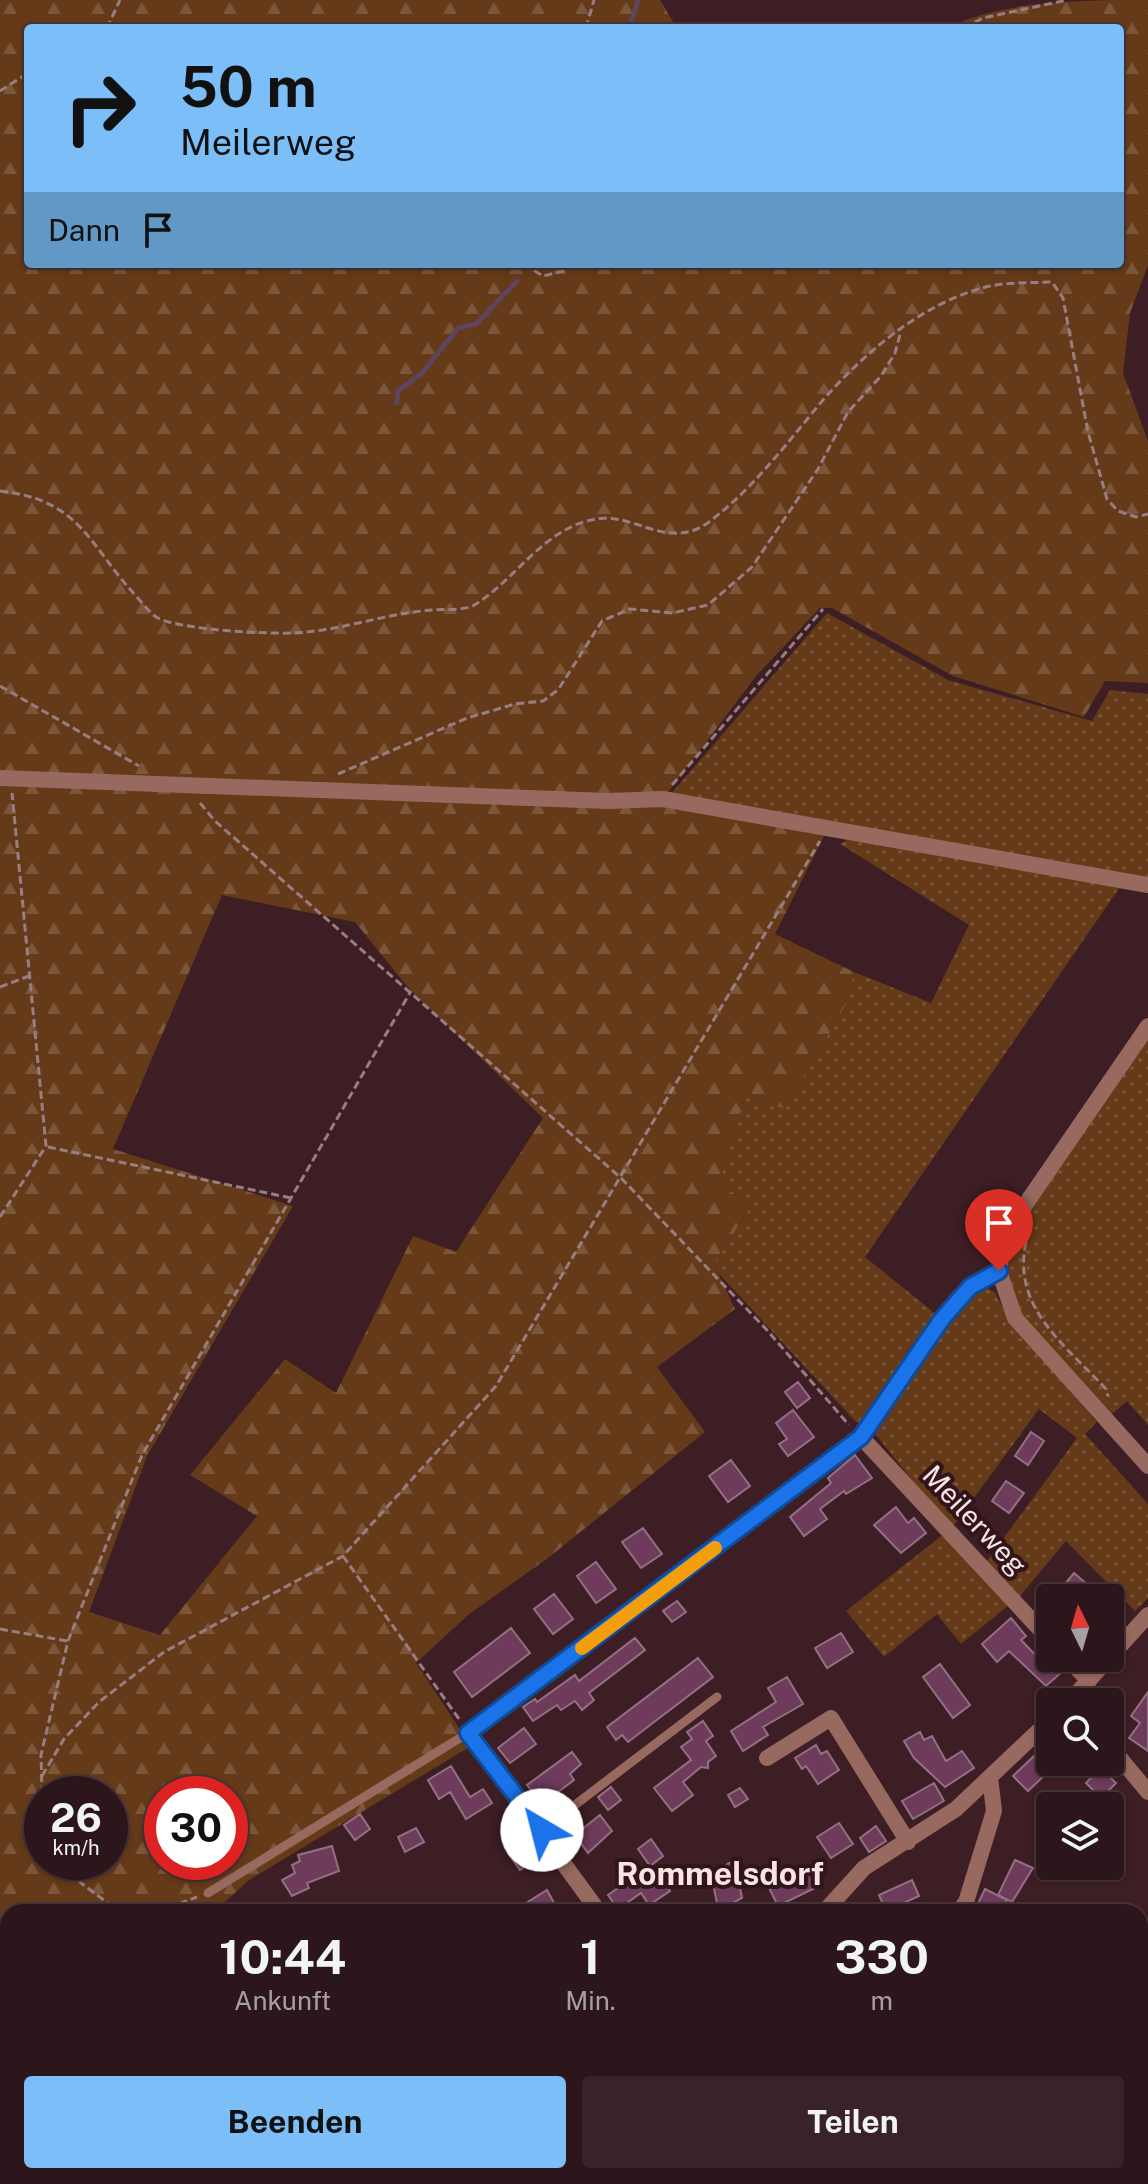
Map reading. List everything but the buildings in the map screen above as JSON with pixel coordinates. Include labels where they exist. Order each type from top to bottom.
[{"type":"street","points":[[5,778],[316,791],[659,799],[1148,885]]},
{"type":"street","points":[[1148,1026],[1016,1218],[1003,1244],[999,1271],[1015,1318],[1148,1466]]},
{"type":"street","points":[[593,1904],[468,1733],[861,1437],[942,1319],[970,1287],[999,1271]]},
{"type":"street","name":"Meilerweg","points":[[861,1437],[1036,1625]]},
{"type":"street","points":[[1083,1688],[1148,1615]]},
{"type":"street","points":[[1080,1672],[1089,1681]]},
{"type":"street","points":[[767,1758],[831,1718],[908,1842]]},
{"type":"street","points":[[828,1904],[864,1868],[956,1809],[1036,1733]]},
{"type":"street","points":[[1124,1763],[1148,1792]]},
{"type":"street","points":[[964,1904],[994,1811],[990,1777]]},
{"type":"lane","points":[[542,1830],[717,1697]]},
{"type":"lane","points":[[208,1893],[468,1733]]},
{"type":"path","points":[[109,24],[120,0]]},
{"type":"path","points":[[587,24],[594,0]]},
{"type":"path","points":[[972,24],[983,18],[1067,0]]},
{"type":"path","points":[[0,91],[24,76]]},
{"type":"path","points":[[530,268],[543,276],[567,268]]},
{"type":"path","points":[[0,491],[29,494],[73,517],[156,618],[188,625],[291,633],[362,625],[414,611],[473,607],[529,555],[558,535],[597,518],[629,523],[665,536],[706,524],[774,462],[825,399],[879,346],[941,303],[990,286],[1052,282],[1063,298],[1088,432],[1107,499],[1118,511],[1136,517],[1148,514]]},
{"type":"path","points":[[316,791],[344,769],[467,718],[515,704],[543,701],[558,690],[602,621],[630,609],[672,613],[708,605],[752,567],[818,469],[848,412],[881,376],[895,353],[902,330]]},
{"type":"path","points":[[659,799],[823,609]]},
{"type":"path","points":[[0,686],[148,771]]},
{"type":"path","points":[[0,1217],[46,1146],[5,778]]},
{"type":"path","points":[[173,785],[193,796],[215,821],[621,1178],[766,1329],[861,1437]]},
{"type":"path","points":[[42,1776],[64,1739],[99,1702],[164,1652],[343,1556],[496,1386],[828,828]]},
{"type":"path","points":[[0,987],[29,976]]},
{"type":"path","points":[[42,1776],[41,1755],[68,1641],[142,1455],[411,991]]},
{"type":"path","points":[[46,1146],[291,1198]]},
{"type":"path","points":[[1030,1228],[1022,1253],[1022,1277],[1030,1302],[1106,1389],[1109,1399],[1099,1410]]},
{"type":"path","points":[[343,1556],[468,1733]]},
{"type":"path","points":[[0,1629],[68,1641]]},
{"type":"path","points":[[78,1880],[109,1904]]},
{"type":"path","points":[[178,1904],[208,1893]]},
{"type":"green space","points":[[0,0],[660,0],[675,24],[24,24],[24,268],[1124,268],[1124,24],[956,24],[1018,7],[1071,1],[1148,0],[1148,265],[1130,313],[1123,373],[1148,441],[1148,683],[1105,681],[1084,717],[953,676],[832,608],[820,608],[757,675],[663,799],[828,828],[775,934],[854,972],[844,1007],[786,1109],[746,1096],[719,1182],[751,1206],[714,1264],[735,1309],[657,1367],[705,1432],[548,1558],[468,1615],[416,1663],[471,1746],[249,1880],[223,1904],[0,1904]],"holes":[[[222,895],[355,922],[411,991],[543,1118],[456,1252],[413,1236],[336,1393],[285,1359],[190,1475],[257,1516],[160,1635],[89,1612],[147,1456],[293,1206],[113,1149]]]},
{"type":"green space","points":[[827,613],[948,680],[1092,721],[1110,690],[1148,694],[1148,878],[670,795]]},
{"type":"green space","points":[[851,838],[1120,887],[865,1257],[937,1315],[865,1424],[856,1422],[719,1274],[714,1264],[751,1206],[719,1182],[746,1095],[844,1007],[854,972],[931,1003],[969,925],[840,844]]},
{"type":"green space","points":[[1148,1026],[1148,1425],[1127,1401],[1106,1419],[1015,1318],[999,1271],[1003,1244]]},
{"type":"green space","points":[[984,1287],[995,1292],[1010,1322],[1097,1422],[1085,1434],[1148,1504],[1148,1598],[1135,1611],[1124,1600],[1124,1584],[1108,1584],[1066,1541],[1019,1597],[987,1561],[1077,1438],[1039,1409],[951,1529],[873,1431],[970,1294]]},
{"type":"green space","points":[[945,1533],[1009,1605],[961,1644],[937,1614],[884,1657],[846,1611]]},
{"type":"waterway","points":[[632,20],[638,0]]},
{"type":"waterway","points":[[397,403],[398,391],[422,373],[458,328],[476,324],[517,281]]},
{"type":"slow traffic","points":[[582,1648],[715,1548]]},
{"type":"district","name":"Rommelsdorf","points":[[720,1874]]},
{"type":"route","points":[[542,1830],[468,1733],[861,1437],[942,1319],[970,1287],[999,1271]]}]
